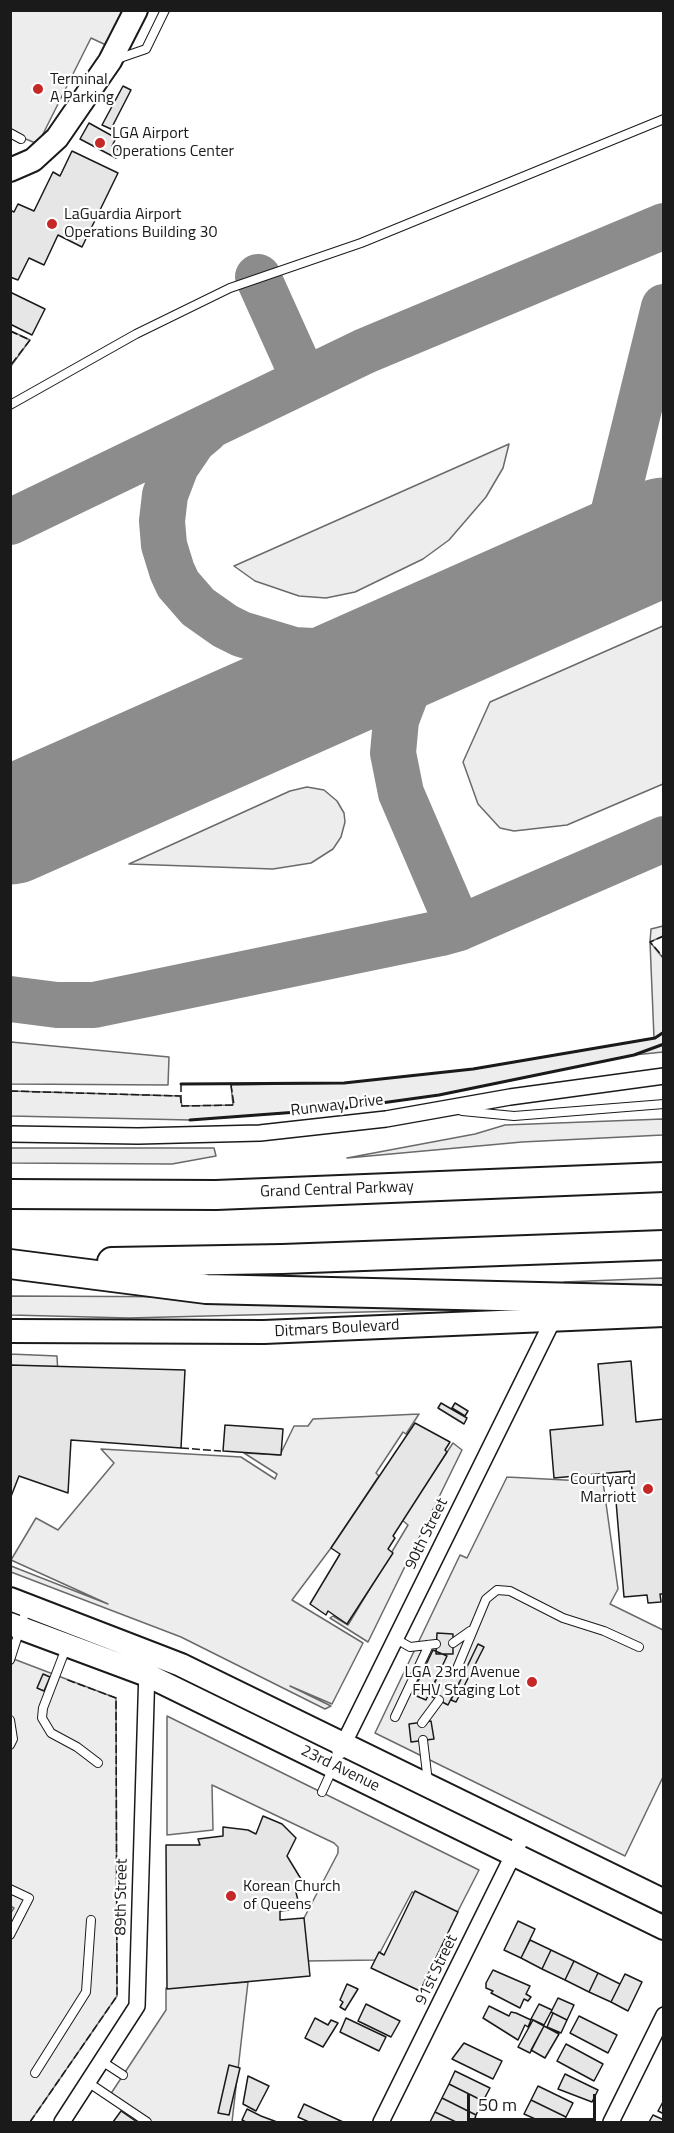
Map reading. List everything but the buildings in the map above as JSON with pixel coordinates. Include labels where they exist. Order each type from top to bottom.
[{"type":"highway","name":"Grand Central Parkway","points":[[10,1194],[216,1195],[663,1178]]},
{"type":"highway","points":[[10,1262],[217,1261],[663,1245]]},
{"type":"highway","points":[[10,1262],[206,1289],[663,1300]]},
{"type":"street","points":[[10,170],[33,160],[52,146],[110,61],[136,10]]},
{"type":"street","name":"Runway Drive","points":[[10,1134],[138,1136],[260,1133],[447,1110],[510,1096],[663,1076]]},
{"type":"street","name":"Ditmars Boulevard","points":[[10,1331],[264,1332],[663,1315]]},
{"type":"street","name":"90th Street","points":[[333,1765],[554,1318]]},
{"type":"street","name":"23rd Avenue","points":[[19,1602],[147,1650],[663,1901]]},
{"type":"street","name":"23rd Avenue","points":[[16,1625],[147,1675],[663,1928]]},
{"type":"street","name":"89th Street","points":[[62,2122],[103,2062],[137,2006],[147,1650]]},
{"type":"street","name":"91st Street","points":[[381,2122],[524,1833]]},
{"type":"street","points":[[611,2122],[663,2015]]},
{"type":"lane","points":[[110,61],[146,49],[165,10]]},
{"type":"lane","points":[[10,405],[136,334],[230,288],[351,246],[663,119]]},
{"type":"lane","points":[[10,133],[21,139]]},
{"type":"lane","points":[[447,1110],[514,1116],[663,1104]]},
{"type":"lane","points":[[456,1671],[472,1628],[489,1594],[500,1589],[563,1618],[604,1631],[639,1647]]},
{"type":"lane","points":[[10,1660],[19,1602]]},
{"type":"lane","points":[[453,1643],[464,1638],[472,1628]]},
{"type":"lane","points":[[395,1717],[433,1645],[410,1647],[396,1639]]},
{"type":"lane","points":[[67,1645],[43,1708],[42,1718],[51,1733],[78,1747],[98,1763]]},
{"type":"lane","points":[[422,1722],[439,1700]]},
{"type":"lane","points":[[10,1720],[13,1739],[10,1745]]},
{"type":"lane","points":[[423,1740],[429,1787]]},
{"type":"lane","points":[[322,1792],[333,1765]]},
{"type":"lane","points":[[10,1888],[29,1898],[10,1935]]},
{"type":"lane","points":[[35,2073],[86,1992],[91,1920]]},
{"type":"lane","points":[[103,2062],[123,2075]]},
{"type":"lane","points":[[88,2083],[147,2122]]},
{"type":"shaded area","name":"Terminal A Parking","points":[[10,11],[123,11],[106,45],[91,38],[38,144],[11,133]]},
{"type":"shaded area","points":[[11,331],[30,340],[11,366]]},
{"type":"shaded area","points":[[509,444],[503,468],[486,497],[449,540],[423,559],[355,592],[326,598],[299,596],[255,581],[234,566]]},
{"type":"shaded area","points":[[663,626],[663,784],[567,825],[514,831],[500,828],[478,804],[463,762],[490,702]]},
{"type":"shaded area","points":[[307,787],[324,790],[337,801],[344,813],[345,822],[341,837],[333,849],[311,863],[273,869],[129,864],[290,791]]},
{"type":"shaded area","points":[[663,926],[663,936],[650,942],[651,929]]},
{"type":"shaded area","points":[[650,942],[663,958],[663,1052],[634,1055],[439,1095],[338,1109],[190,1120],[11,1116],[11,1091],[180,1096],[182,1106],[233,1105],[231,1085],[344,1083],[473,1069],[654,1038]]},
{"type":"shaded area","points":[[11,1042],[169,1057],[168,1085],[11,1084]]},
{"type":"shaded area","points":[[663,1119],[663,1135],[522,1142],[347,1158],[475,1134],[505,1125]]},
{"type":"shaded area","points":[[11,1148],[214,1148],[216,1156],[172,1164],[11,1163]]},
{"type":"shaded area","points":[[663,1278],[663,1288],[564,1282]]},
{"type":"shaded area","points":[[11,1296],[220,1297],[482,1309],[129,1318],[11,1315]]},
{"type":"shaded area","points":[[10,1354],[57,1356],[58,1375],[11,1372]]},
{"type":"shaded area","points":[[419,1414],[406,1434],[403,1432],[376,1473],[379,1476],[331,1548],[292,1600],[363,1643],[332,1704],[290,1686],[331,1706],[325,1709],[181,1637],[11,1572],[11,1566],[108,1604],[11,1560],[36,1518],[58,1530],[114,1463],[101,1449],[241,1457],[275,1479],[277,1474],[244,1453],[280,1455],[294,1426],[308,1426],[313,1419]]},
{"type":"shaded area","points":[[453,1443],[462,1450],[368,1642],[330,1618],[333,1616],[348,1625],[408,1525],[402,1520]]},
{"type":"shaded area","name":"LGA 23rd Avenue FHV Staging Lot","points":[[507,1477],[603,1482],[618,1589],[610,1604],[663,1630],[663,1777],[625,1856],[375,1733],[460,1555],[467,1558]]},
{"type":"shaded area","points":[[11,1658],[116,1698],[117,1996],[30,2122],[11,2122],[10,1914],[14,1908],[10,1906]]},
{"type":"shaded area","points":[[167,1716],[479,1870],[457,1913],[412,1892],[376,1960],[307,1961],[303,1920],[338,1853],[338,1847],[334,1843],[212,1785],[213,1830],[167,1835]]},
{"type":"shaded area","points":[[248,1982],[232,2122],[151,2122],[110,2095],[166,2010],[166,1988]]},
{"type":"taxiway","points":[[10,522],[365,351],[664,226]]},
{"type":"taxiway","points":[[258,277],[304,379]]},
{"type":"taxiway","points":[[601,563],[664,307]]},
{"type":"taxiway","points":[[206,430],[193,441],[176,466],[165,495],[162,521],[164,545],[172,571],[178,584],[198,607],[241,634],[294,650],[350,653],[412,646]]},
{"type":"taxiway","points":[[459,928],[401,793],[393,753],[396,720],[407,691],[423,664],[466,623]]},
{"type":"taxiway","points":[[10,999],[57,1005],[94,1005],[441,933],[459,928],[664,839]]},
{"type":"runway","points":[[10,826],[664,536]]},
{"type":"fence","points":[[10,331],[30,340],[10,366]]},
{"type":"fence","points":[[664,936],[650,942],[664,958]]},
{"type":"fence","points":[[181,1084],[181,1106],[234,1105],[231,1085]]},
{"type":"fence","points":[[10,1091],[180,1096]]},
{"type":"fence","points":[[181,1448],[221,1451]]},
{"type":"fence","points":[[30,2122],[117,1996],[116,1698],[65,1679]]},
{"type":"wall","points":[[181,1084],[344,1083],[473,1069],[655,1038],[664,1032]]},
{"type":"wall","points":[[190,1120],[338,1109],[439,1095],[634,1055],[664,1044]]},
{"type":"place","name":"Terminal A Parking","points":[[38,89]]},
{"type":"place","name":"LGA Airport Operations Center","points":[[100,143]]},
{"type":"place","name":"LaGuardia Airport Operations Building 30","points":[[52,224]]},
{"type":"place","name":"Courtyard Marriott","points":[[648,1489]]},
{"type":"place","name":"LGA 23rd Avenue FHV Staging Lot","points":[[532,1682]]},
{"type":"place","name":"Korean Church of Queens","points":[[231,1896]]}]
